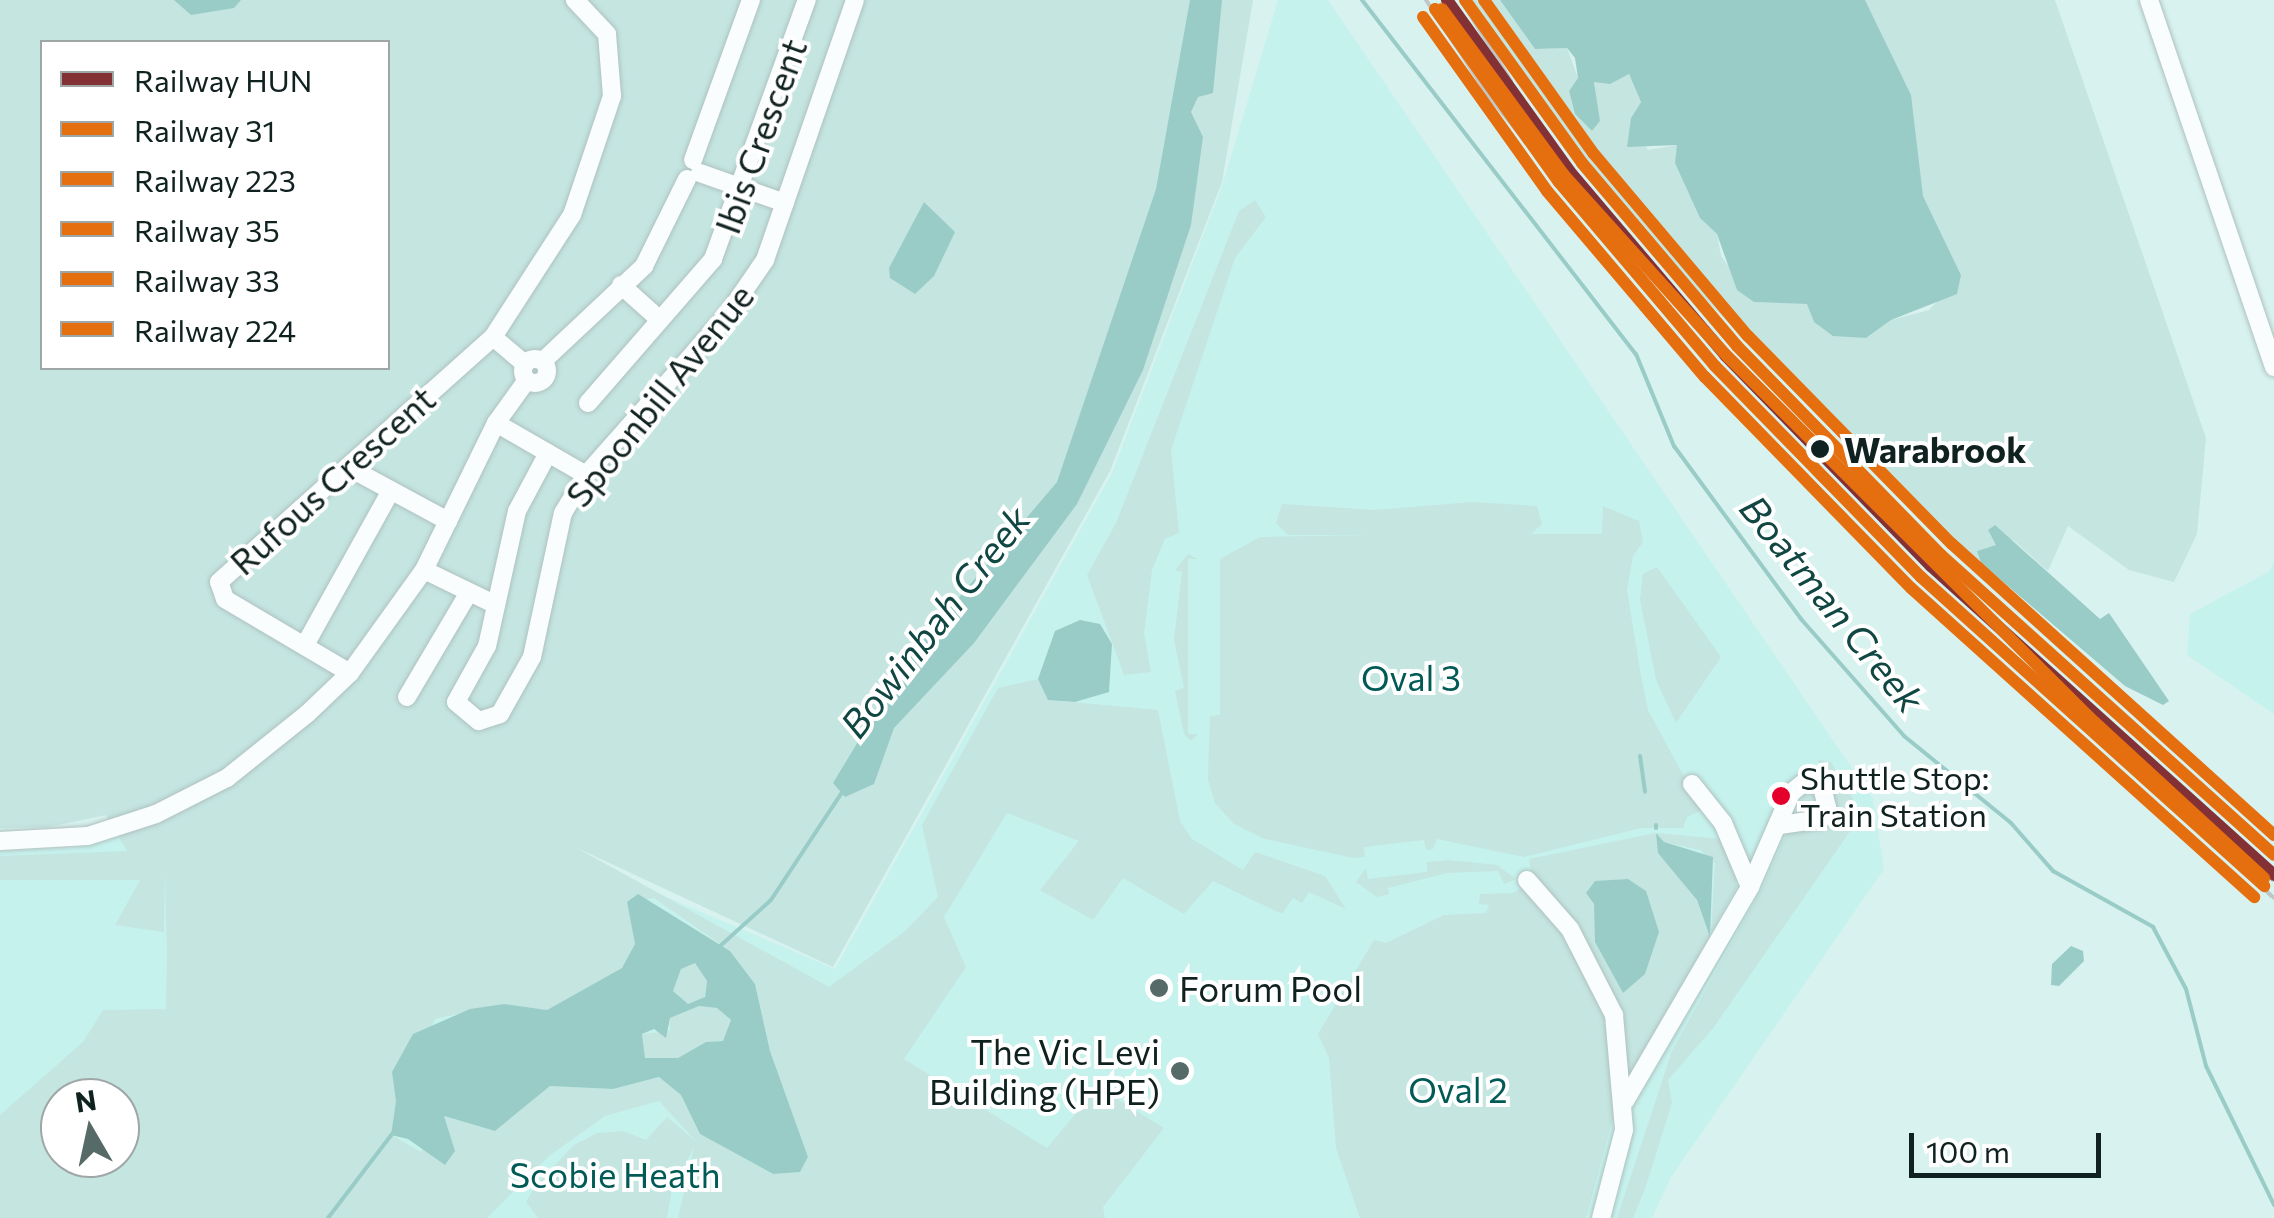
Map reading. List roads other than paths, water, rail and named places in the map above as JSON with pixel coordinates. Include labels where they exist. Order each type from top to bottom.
[{"type":"street","name":"Rufous Crescent","points":[[350,673],[225,600],[219,582],[493,336],[572,216],[612,111],[607,34],[575,0]]},
{"type":"street","points":[[0,842],[88,836],[193,797],[261,754],[350,673],[424,570],[496,423],[532,368],[622,285],[662,238],[693,171],[751,0]]},
{"type":"street","name":"Ibis Crescent","points":[[588,403],[714,258],[807,0]]},
{"type":"street","name":"Spoonbill Avenue","points":[[548,452],[517,511],[486,646],[456,702],[488,723],[500,714],[532,657],[563,513],[586,475],[745,292],[785,203],[856,0]]},
{"type":"street","points":[[2149,0],[2274,367]]},
{"type":"street","points":[[693,171],[785,203]]},
{"type":"street","points":[[622,285],[660,320]]},
{"type":"street","points":[[493,336],[532,368]]},
{"type":"street","points":[[496,423],[586,475]]},
{"type":"street","points":[[348,466],[389,494],[448,521]]},
{"type":"street","points":[[305,646],[389,494]]},
{"type":"street","points":[[424,570],[496,606]]},
{"type":"street","points":[[407,697],[468,594]]},
{"type":"street","points":[[1692,784],[1723,824],[1750,887]]},
{"type":"street","points":[[1625,1100],[1782,825]]},
{"type":"street","points":[[1527,880],[1570,930],[1614,1015],[1625,1100],[1602,1218]]},
{"type":"waterway","name":"Boatman Creek","points":[[1362,0],[1636,354],[1674,446],[1801,619],[1904,736],[2011,823],[2053,871],[2153,927],[2186,989],[2206,1066],[2274,1205]]},
{"type":"waterway","points":[[1640,756],[1645,792]]},
{"type":"waterway","name":"Bowinbah Creek","points":[[719,947],[771,900],[843,791]]},
{"type":"waterway","name":"Bowinbah Creek","points":[[328,1218],[392,1134]]},
{"type":"railway","points":[[1426,0],[1488,95],[1616,254],[1820,480],[2274,898]]},
{"type":"railway","points":[[1461,0],[1511,81]]},
{"type":"rail line","name":"HUN","points":[[1447,0],[1570,172],[1726,356],[1931,566],[2274,875]]},
{"type":"rail line","name":"223","points":[[1465,0],[1582,163],[1737,346],[1941,555],[2274,855]]},
{"type":"rail line","name":"33","points":[[1484,0],[1594,154],[1748,336],[1952,544],[2274,835]]},
{"type":"rail line","name":"31","points":[[1435,9],[1559,182],[1715,366],[1921,577],[2264,886]]},
{"type":"rail line","name":"224","points":[[1442,9],[1563,174],[1728,357],[2089,717],[2264,878]]},
{"type":"rail line","name":"35","points":[[1423,17],[1547,191],[1705,377],[1911,588],[2254,897]]},
{"type":"place","name":"Warabrook","points":[[1820,449]]},
{"type":"place","name":"Shuttle Stop: Train Station","points":[[1781,796]]},
{"type":"place","name":"Forum Pool","points":[[1159,988]]},
{"type":"place","name":"The Vic Levi Building (HPE)","points":[[1180,1071]]},
{"type":"park label","name":"Oval 3","points":[[1411,677]]},
{"type":"park label","name":"Oval 2","points":[[1458,1089]]},
{"type":"park label","name":"Scobie Heath","points":[[615,1174]]}]
